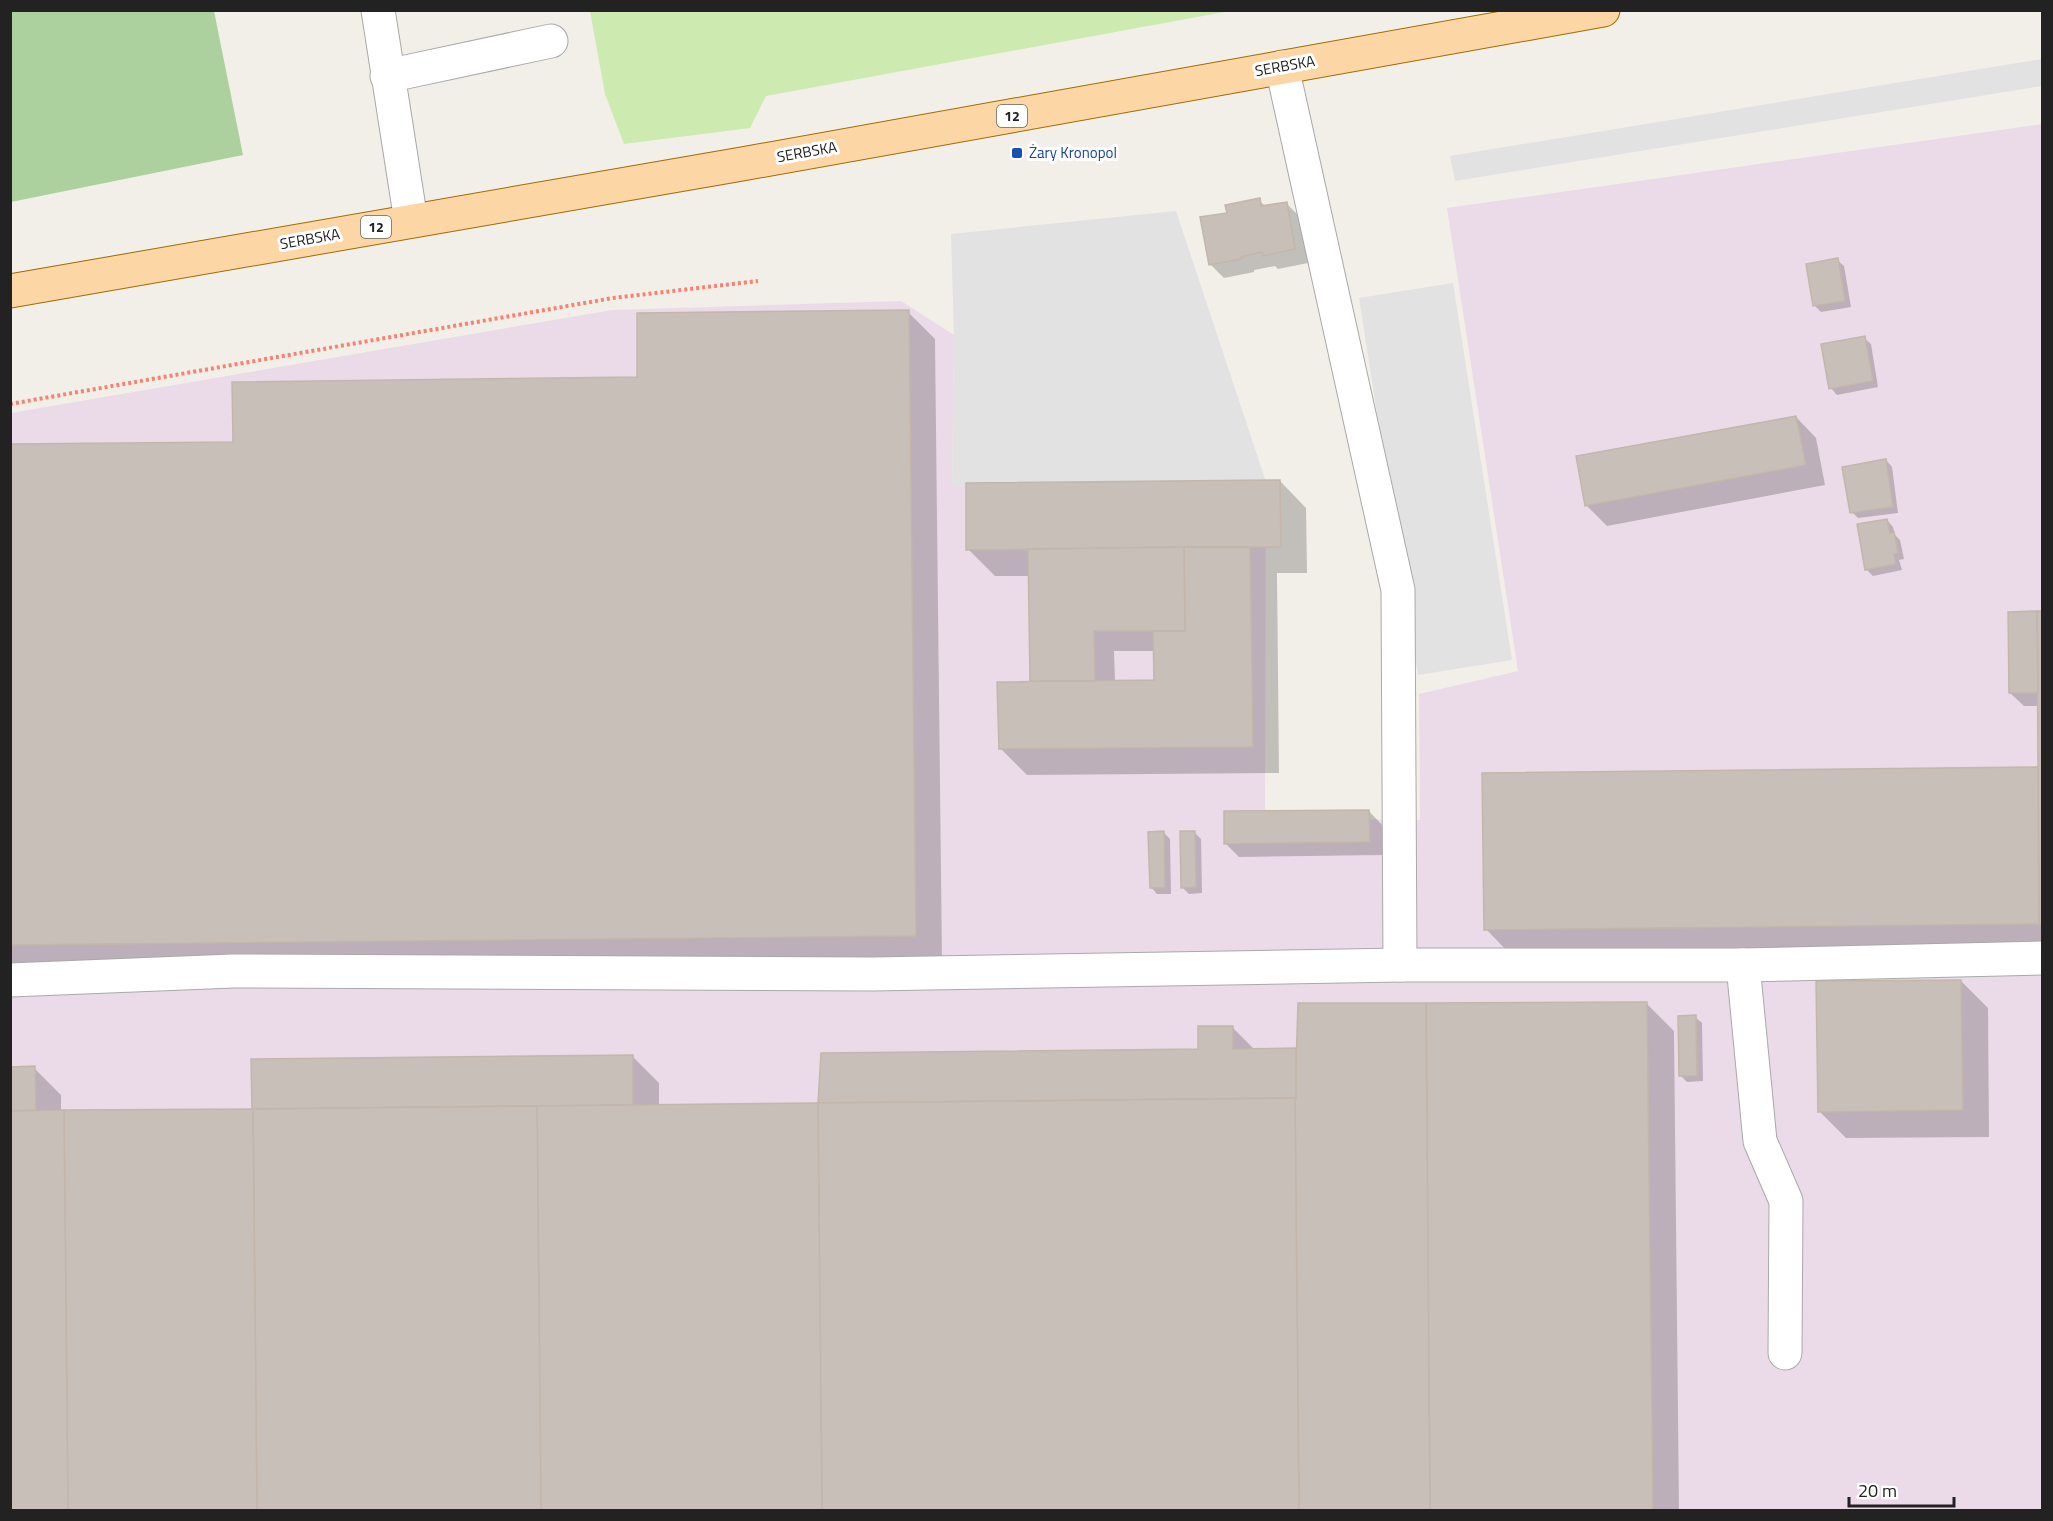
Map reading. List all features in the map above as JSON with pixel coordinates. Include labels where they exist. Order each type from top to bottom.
[{"type":"main road","name":"SERBSKA","points":[[10,291],[1603,10]]},
{"type":"lane","points":[[378,10],[411,221]]},
{"type":"lane","points":[[387,76],[551,41]]},
{"type":"lane","points":[[1282,67],[1398,590],[1400,965]]},
{"type":"lane","points":[[10,980],[233,971],[872,974],[1400,965],[1743,965],[2043,958]]},
{"type":"lane","points":[[1743,965],[1760,1141],[1786,1201],[1785,1353]]},
{"type":"path","points":[[10,404],[613,298],[758,281]]},
{"type":"shaded area","points":[[2042,59],[2042,86],[1455,181],[1450,156]]},
{"type":"shaded area","points":[[2042,124],[2042,1510],[11,1510],[11,413],[612,310],[901,301],[954,335],[952,486],[1266,482],[1265,818],[1420,820],[1419,694],[1518,671],[1447,208]]},
{"type":"shaded area","points":[[1176,211],[1266,482],[952,486],[954,335],[951,234]]},
{"type":"shaded area","points":[[1453,283],[1512,660],[1418,675],[1359,298]]},
{"type":"green space","points":[[11,10],[214,11],[243,155],[11,202]]},
{"type":"green space","points":[[590,10],[1230,11],[766,96],[750,128],[624,144],[605,94]]},
{"type":"building","points":[[1260,198],[1261,206],[1287,202],[1295,249],[1263,256],[1262,252],[1241,257],[1242,259],[1209,265],[1200,217],[1227,213],[1225,205]]},
{"type":"building","points":[[1838,258],[1845,301],[1813,306],[1806,264]]},
{"type":"building","points":[[909,310],[916,936],[10,945],[10,444],[233,442],[232,382],[637,377],[637,313]]},
{"type":"building","points":[[1865,336],[1873,381],[1829,389],[1821,344]]},
{"type":"building","points":[[1796,416],[1806,465],[1585,506],[1576,456]]},
{"type":"building","points":[[1886,459],[1893,507],[1850,513],[1842,467]]},
{"type":"building","points":[[1280,480],[1281,547],[966,550],[966,483]]},
{"type":"building","points":[[1887,519],[1890,533],[1894,532],[1898,553],[1894,554],[1896,564],[1865,570],[1857,524]]},
{"type":"building","points":[[1184,547],[1250,547],[1253,747],[999,749],[997,682],[1154,680],[1153,631],[1185,631]]},
{"type":"building","points":[[1184,547],[1185,631],[1094,631],[1095,681],[1030,681],[1028,549]]},
{"type":"building","points":[[2037,611],[2042,611],[2042,924],[2039,924]]},
{"type":"building","points":[[2037,611],[2038,693],[2009,693],[2008,612]]},
{"type":"building","points":[[2038,767],[2039,924],[1484,930],[1482,773]]},
{"type":"building","points":[[1369,810],[1370,842],[1224,844],[1224,811]]},
{"type":"building","points":[[1164,831],[1165,888],[1150,888],[1148,832]]},
{"type":"building","points":[[1180,831],[1195,831],[1196,887],[1181,888]]},
{"type":"building","points":[[1961,980],[1963,1110],[1818,1112],[1816,981]]},
{"type":"building","points":[[1647,1002],[1653,1510],[1430,1510],[1426,1003]]},
{"type":"building","points":[[1298,1003],[1426,1003],[1430,1510],[1299,1510],[1295,1098]]},
{"type":"building","points":[[1696,1015],[1697,1076],[1679,1076],[1678,1016]]},
{"type":"building","points":[[1198,1026],[1233,1026],[1233,1049],[1296,1048],[1296,1098],[818,1103],[821,1053],[1198,1049]]},
{"type":"building","points":[[633,1055],[633,1105],[252,1109],[251,1059]]},
{"type":"building","points":[[35,1066],[36,1110],[10,1111],[10,1067]]},
{"type":"building","points":[[1295,1098],[1299,1510],[822,1510],[817,1103]]},
{"type":"building","points":[[818,1103],[822,1510],[541,1510],[537,1106]]},
{"type":"building","points":[[537,1106],[541,1510],[257,1510],[253,1109]]},
{"type":"building","points":[[253,1109],[257,1510],[68,1510],[64,1110]]},
{"type":"building","points":[[64,1110],[68,1510],[10,1510],[10,1111]]},
{"type":"place","name":"Żary Kronopol","points":[[1017,153]]}]
